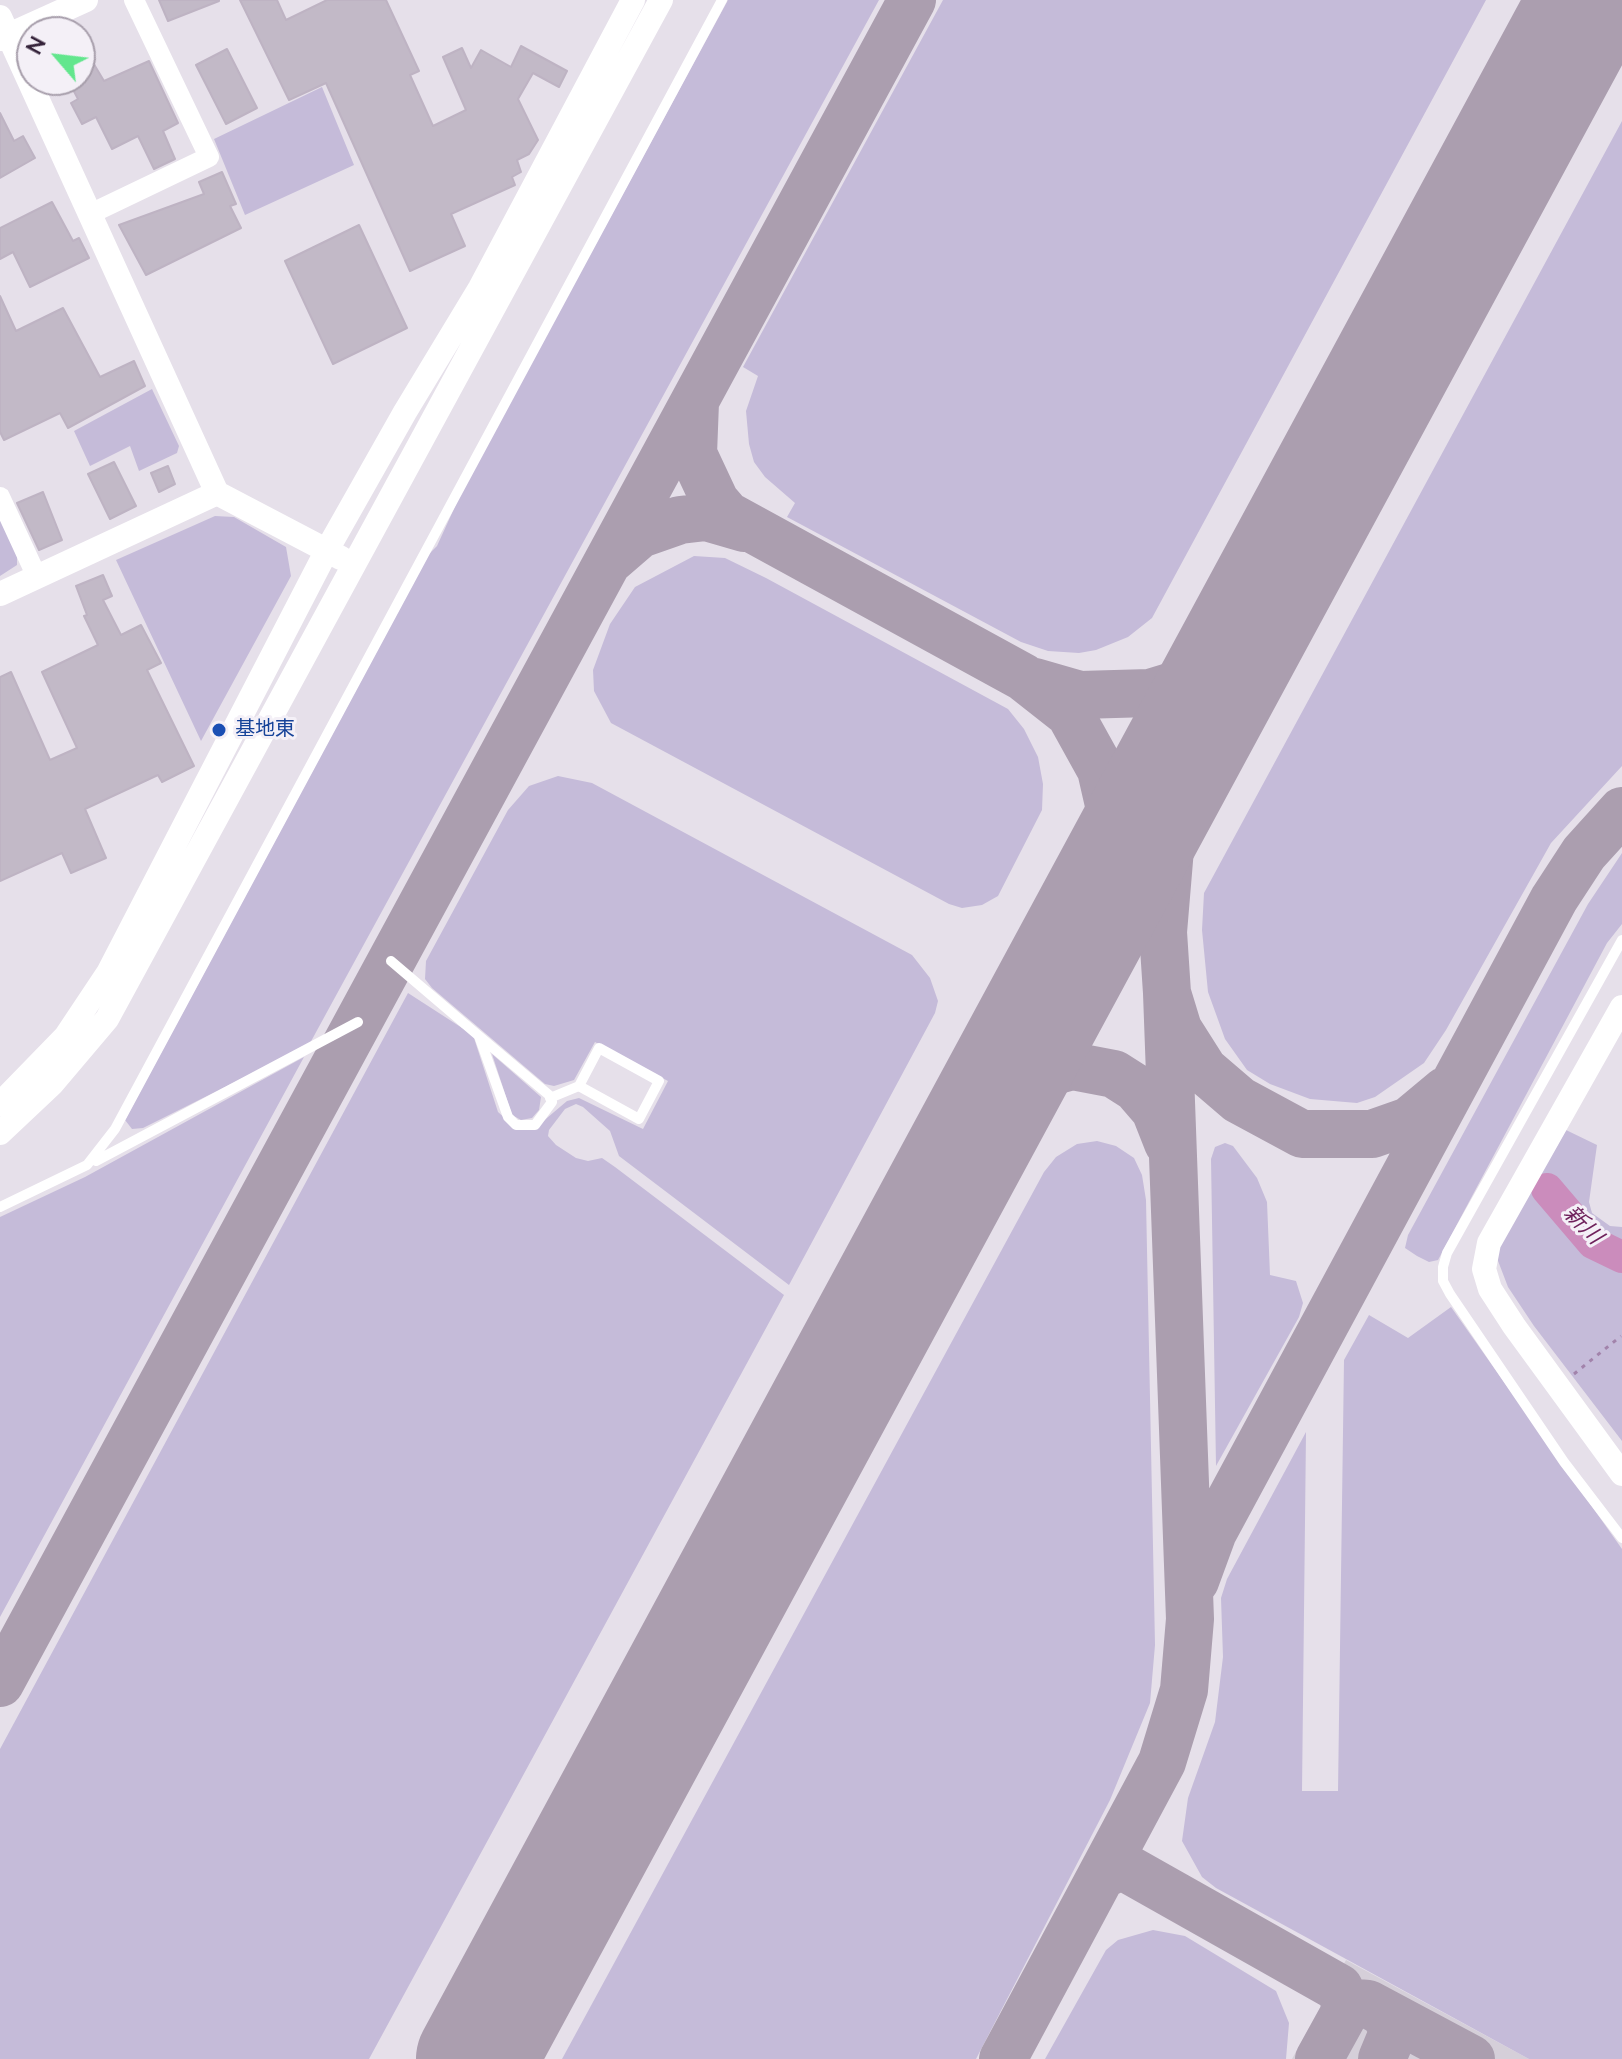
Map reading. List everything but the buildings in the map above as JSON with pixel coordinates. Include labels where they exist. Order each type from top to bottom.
[{"type":"street","points":[[86,0],[3,30],[217,493],[353,565]]},
{"type":"street","points":[[90,214],[209,157],[134,0]]},
{"type":"street","points":[[0,1104],[66,1036],[108,973],[327,550],[480,288],[633,0]]},
{"type":"street","points":[[0,1133],[52,1084],[107,1019],[661,0]]},
{"type":"street","points":[[0,594],[217,493]]},
{"type":"street","points":[[0,497],[37,577]]},
{"type":"street","points":[[1622,1007],[1489,1243],[1484,1269],[1490,1289],[1622,1474]]},
{"type":"lane","points":[[87,1165],[115,1129],[722,0]]},
{"type":"lane","points":[[1622,940],[1447,1253],[1443,1267],[1443,1281],[1457,1306],[1564,1462],[1622,1538]]},
{"type":"lane","points":[[391,961],[550,1098]]},
{"type":"lane","points":[[0,1207],[87,1165],[358,1022]]},
{"type":"lane","points":[[479,1036],[500,1105],[516,1125],[535,1125],[546,1115],[550,1098]]},
{"type":"lane","points":[[550,1098],[579,1086],[599,1048],[659,1081],[639,1119],[579,1086]]},
{"type":"path","points":[[1557,1385],[1598,1358],[1621,1336]]},
{"type":"shaded area","points":[[728,0],[879,0],[309,1045],[143,1128],[132,1129],[125,1120],[429,554],[437,546],[463,489]]},
{"type":"shaded area","points":[[943,0],[1486,0],[1152,618],[1128,637],[1096,650],[1079,653],[1048,651],[1021,642],[787,517],[795,503],[765,477],[754,462],[749,444],[746,411],[758,376],[743,367]]},
{"type":"shaded area","points":[[322,87],[354,165],[245,215],[214,139]]},
{"type":"shaded area","points":[[1622,121],[1622,766],[1551,843],[1446,1030],[1424,1063],[1375,1097],[1357,1103],[1310,1099],[1270,1084],[1247,1070],[1225,1039],[1208,992],[1202,930],[1204,893]]},
{"type":"shaded area","points":[[152,389],[179,446],[177,453],[139,471],[130,446],[90,466],[74,431]]},
{"type":"shaded area","points":[[215,516],[234,517],[286,547],[291,576],[201,741],[116,560]]},
{"type":"shaded area","points":[[0,519],[17,556],[17,565],[0,576]]},
{"type":"shaded area","points":[[694,556],[725,558],[1008,709],[1024,729],[1038,757],[1043,784],[1042,810],[998,896],[982,905],[962,908],[949,904],[611,723],[594,691],[593,670],[610,624],[635,587]]},
{"type":"shaded area","points":[[558,776],[592,783],[912,955],[930,978],[938,1001],[935,1013],[789,1285],[619,1156],[610,1131],[583,1107],[576,1104],[565,1109],[549,1130],[548,1136],[556,1145],[576,1158],[588,1161],[602,1158],[784,1295],[369,2059],[0,2059],[0,1749],[408,993],[473,1035],[498,1112],[518,1130],[534,1129],[567,1101],[579,1098],[643,1129],[668,1081],[595,1042],[574,1080],[554,1086],[545,1084],[425,979],[426,961],[508,810],[529,786]]},
{"type":"shaded area","points":[[1622,853],[1622,924],[1607,943],[1438,1260],[1429,1262],[1405,1248],[1408,1235],[1588,904]]},
{"type":"shaded area","points":[[492,1054],[541,1097],[539,1110],[532,1118],[521,1120],[512,1115]]},
{"type":"shaded area","points":[[304,1057],[0,1617],[0,1217],[85,1177]]},
{"type":"shaded area","points":[[1566,1130],[1597,1145],[1589,1202],[1592,1213],[1610,1226],[1622,1227],[1622,1441],[1534,1326],[1508,1287],[1495,1253]]},
{"type":"shaded area","points":[[1097,1141],[1116,1146],[1134,1158],[1142,1175],[1146,1200],[1155,1645],[1150,1703],[1110,1800],[976,2059],[562,2059],[1044,1172],[1056,1157],[1077,1144]]},
{"type":"shaded area","points":[[1225,1143],[1233,1146],[1257,1178],[1267,1202],[1270,1275],[1296,1281],[1303,1303],[1299,1317],[1216,1466],[1211,1159],[1215,1147]]},
{"type":"shaded area","points":[[1451,1307],[1622,1549],[1622,2059],[1529,2059],[1216,1888],[1202,1877],[1182,1841],[1188,1798],[1215,1722],[1223,1657],[1221,1598],[1227,1579],[1306,1432],[1302,1791],[1338,1791],[1344,1360],[1369,1315],[1408,1338]]},
{"type":"shaded area","points":[[1153,1930],[1185,1936],[1276,1991],[1289,2023],[1286,2059],[1045,2059],[1106,1950],[1118,1940]]},
{"type":"shaded area","points":[[1346,1960],[1529,2059],[1292,2059]]},
{"type":"waterway","name":"新川","points":[[1547,1189],[1593,1243],[1622,1257]]},
{"type":"taxiway","points":[[0,1683],[912,0]]},
{"type":"taxiway","points":[[695,402],[693,454],[715,501],[727,515],[1023,677],[1070,714],[1101,770],[1112,818],[1101,882],[1086,931]]},
{"type":"taxiway","points":[[611,559],[640,534],[680,520],[706,517],[744,528]]},
{"type":"taxiway","points":[[1035,682],[1080,695],[1150,693],[1173,686],[1223,648],[1272,586]]},
{"type":"taxiway","points":[[1199,722],[1174,801],[1163,932],[1167,993],[1178,1029],[1204,1070],[1239,1100],[1302,1134],[1372,1134],[1409,1121],[1445,1091]]},
{"type":"taxiway","points":[[1195,1581],[1213,1532],[1554,899],[1584,853],[1622,811]]},
{"type":"taxiway","points":[[1003,2059],[1162,1762],[1184,1690],[1190,1619],[1167,993]]},
{"type":"taxiway","points":[[977,1132],[1008,1089],[1024,1079],[1072,1066],[1114,1074],[1136,1088],[1155,1110],[1168,1143]]},
{"type":"taxiway","points":[[1102,1875],[1119,1867],[1128,1869],[1339,1988],[1344,1998],[1345,2012],[1319,2059]]},
{"type":"taxiway","points":[[1345,2012],[1356,2003],[1368,2004],[1471,2059]]},
{"type":"taxiway","points":[[1382,2059],[1394,2030],[1384,2013]]},
{"type":"runway","points":[[476,2059],[1589,0]]},
{"type":"place","name":"基地東","points":[[219,730]]}]
